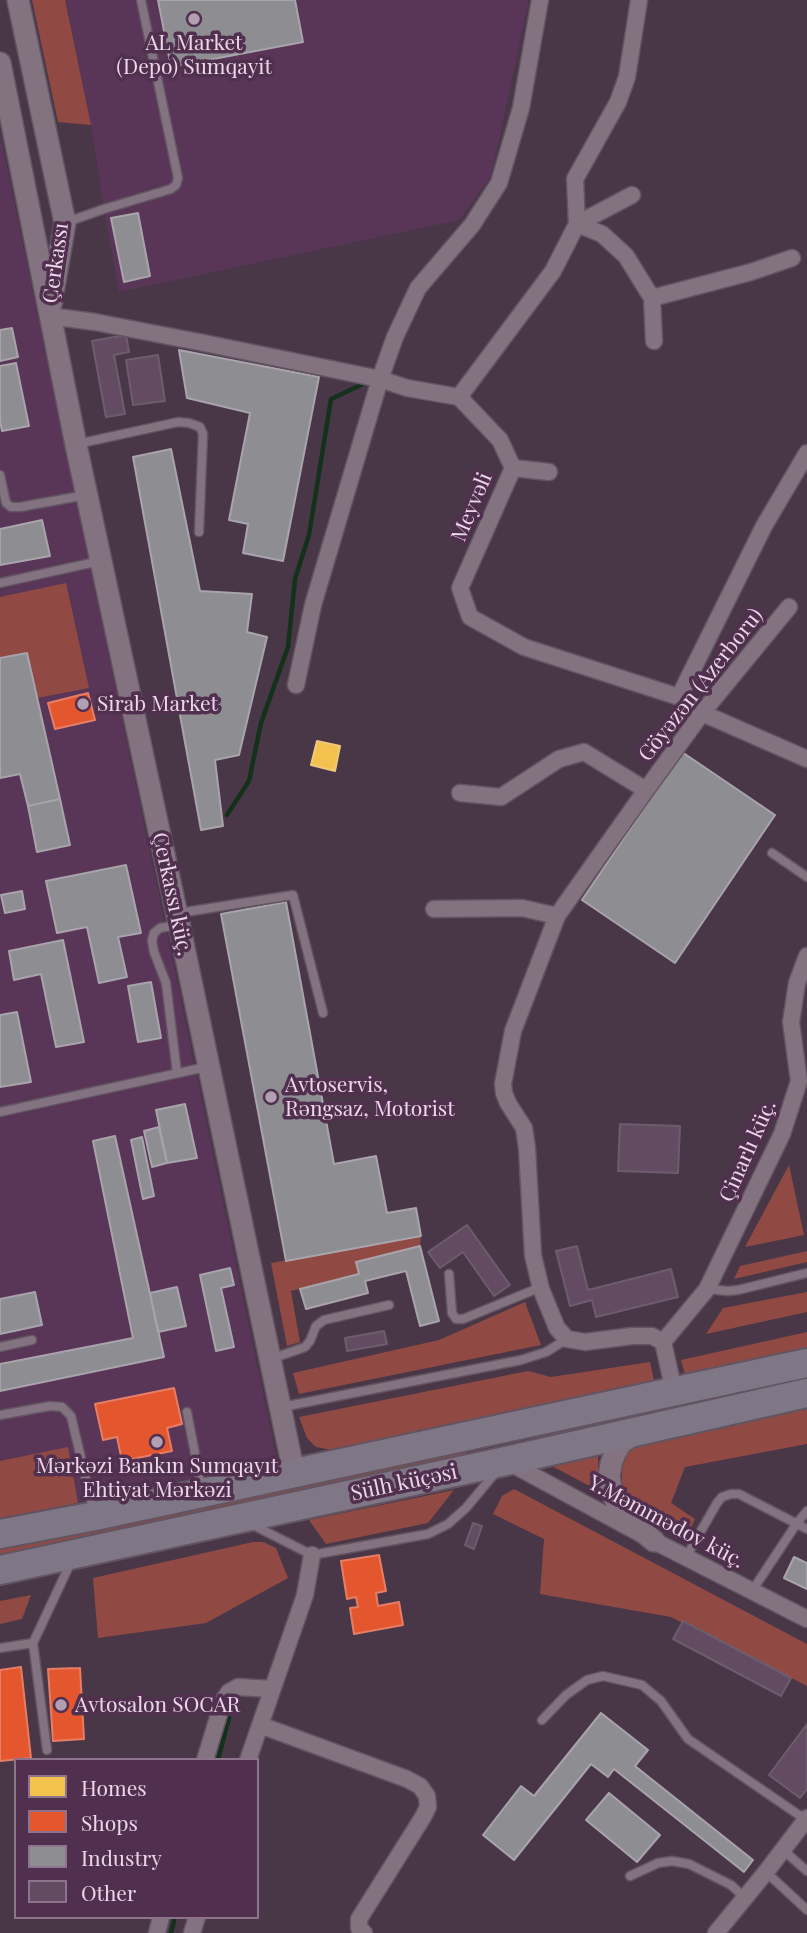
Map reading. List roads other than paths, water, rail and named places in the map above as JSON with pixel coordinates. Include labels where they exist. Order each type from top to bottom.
[{"type":"highway","name":"Sülh küçəsi","points":[[0,1534],[807,1363]]},
{"type":"highway","name":"Sülh küçəsi","points":[[0,1570],[807,1393]]},
{"type":"street","name":"Çerkassı","points":[[18,0],[65,223],[49,316]]},
{"type":"street","points":[[296,685],[313,605],[380,379],[395,337],[418,288],[472,225],[499,183],[521,108],[540,0]]},
{"type":"street","points":[[49,316],[190,340],[459,397],[553,271],[578,224],[575,178],[618,102],[627,77],[639,0]]},
{"type":"street","name":"Çerkassı","points":[[0,63],[49,316]]},
{"type":"street","points":[[578,224],[632,195]]},
{"type":"street","points":[[578,224],[602,234],[626,256],[652,298],[654,341]]},
{"type":"street","points":[[652,298],[751,272],[792,258]]},
{"type":"street","name":"Çerkassı küç.","points":[[49,316],[293,1473]]},
{"type":"street","name":"Meyvəli","points":[[459,397],[500,440],[513,468],[460,588],[470,617],[524,647],[679,697],[702,713],[807,759]]},
{"type":"street","points":[[679,697],[764,526],[807,453]]},
{"type":"street","points":[[513,468],[550,472]]},
{"type":"street","name":"Göyəzən (Azerboru)","points":[[567,1339],[557,1328],[541,1287],[533,1255],[524,1128],[508,1103],[503,1084],[513,1031],[557,916],[702,713],[789,607]]},
{"type":"street","name":"Göyəzən (Azerboru)","points":[[460,793],[501,797],[559,759],[584,752],[646,790]]},
{"type":"street","points":[[434,909],[522,908],[557,916]]},
{"type":"street","name":"Çinarlı küç.","points":[[663,1342],[707,1289],[782,1134],[803,1080],[791,1022],[797,983],[807,956]]},
{"type":"street","points":[[567,1339],[585,1342],[652,1336],[663,1342],[674,1391]]},
{"type":"street","points":[[643,1429],[621,1443],[611,1464],[609,1477],[618,1506],[628,1519],[654,1541]]},
{"type":"street","points":[[466,1437],[506,1461]]},
{"type":"street","name":"Y.Məmmədov küç.","points":[[506,1461],[807,1619]]},
{"type":"street","points":[[249,1758],[305,1595],[312,1555]]},
{"type":"street","points":[[206,1758],[223,1701],[229,1692],[238,1687],[272,1689]]},
{"type":"street","points":[[260,1725],[407,1779],[419,1786],[427,1797],[428,1807],[423,1817],[359,1919],[359,1928],[364,1933]]},
{"type":"street","points":[[716,1933],[806,1819]]},
{"type":"lane","points":[[65,223],[171,189],[176,185],[178,178],[141,0]]},
{"type":"lane","points":[[76,445],[178,422],[200,427],[203,434],[199,532]]},
{"type":"lane","points":[[0,475],[6,503],[11,507],[20,508],[86,495]]},
{"type":"lane","points":[[0,583],[100,561]]},
{"type":"lane","points":[[772,853],[807,877]]},
{"type":"lane","points":[[177,1073],[166,983],[152,941],[154,933],[178,919],[293,895],[323,1013]]},
{"type":"lane","points":[[0,1112],[209,1066]]},
{"type":"lane","points":[[707,1289],[738,1290],[807,1273]]},
{"type":"lane","points":[[449,1274],[452,1313],[456,1319],[463,1319],[541,1287]]},
{"type":"lane","points":[[270,1359],[305,1348],[316,1326],[324,1320],[389,1305]]},
{"type":"lane","points":[[280,1408],[521,1360],[545,1352],[567,1339]]},
{"type":"lane","points":[[0,1347],[32,1340]]},
{"type":"lane","points":[[0,1415],[50,1406],[62,1407],[71,1416],[95,1516]]},
{"type":"lane","points":[[187,1412],[203,1493]]},
{"type":"lane","points":[[241,1519],[312,1555],[428,1534],[448,1524],[466,1508],[506,1461]]},
{"type":"lane","points":[[686,1557],[717,1503],[731,1493],[739,1494],[807,1528]]},
{"type":"lane","points":[[752,1591],[807,1511]]},
{"type":"lane","points":[[47,1750],[33,1643],[75,1554]]},
{"type":"lane","points":[[0,1648],[33,1643]]},
{"type":"lane","points":[[542,1720],[566,1695],[587,1680],[603,1676],[642,1685],[661,1700],[688,1739],[806,1819]]},
{"type":"lane","points":[[783,1850],[807,1871]]},
{"type":"lane","points":[[630,1876],[659,1863],[672,1861],[689,1864],[731,1885],[746,1898]]},
{"type":"lane","points":[[766,1872],[807,1910]]},
{"type":"waterway","points":[[227,815],[249,781],[261,723],[288,647],[295,579],[309,535],[331,399],[363,384]]},
{"type":"waterway","points":[[219,1758],[229,1718]]},
{"type":"waterway","points":[[171,1933],[174,1919]]},
{"type":"place","name":"AL Market (Depo) Sumqayit","points":[[194,19]]},
{"type":"place","name":"Sirab Market","points":[[83,704]]},
{"type":"place","name":"Avtoservis, Rəngsaz, Motorist","points":[[271,1097]]},
{"type":"place","name":"Mərkəzi Bankın Sumqayıt Ehtiyat Mərkəzi","points":[[157,1442]]},
{"type":"place","name":"Avtosalon SOCAR","points":[[61,1705]]}]
